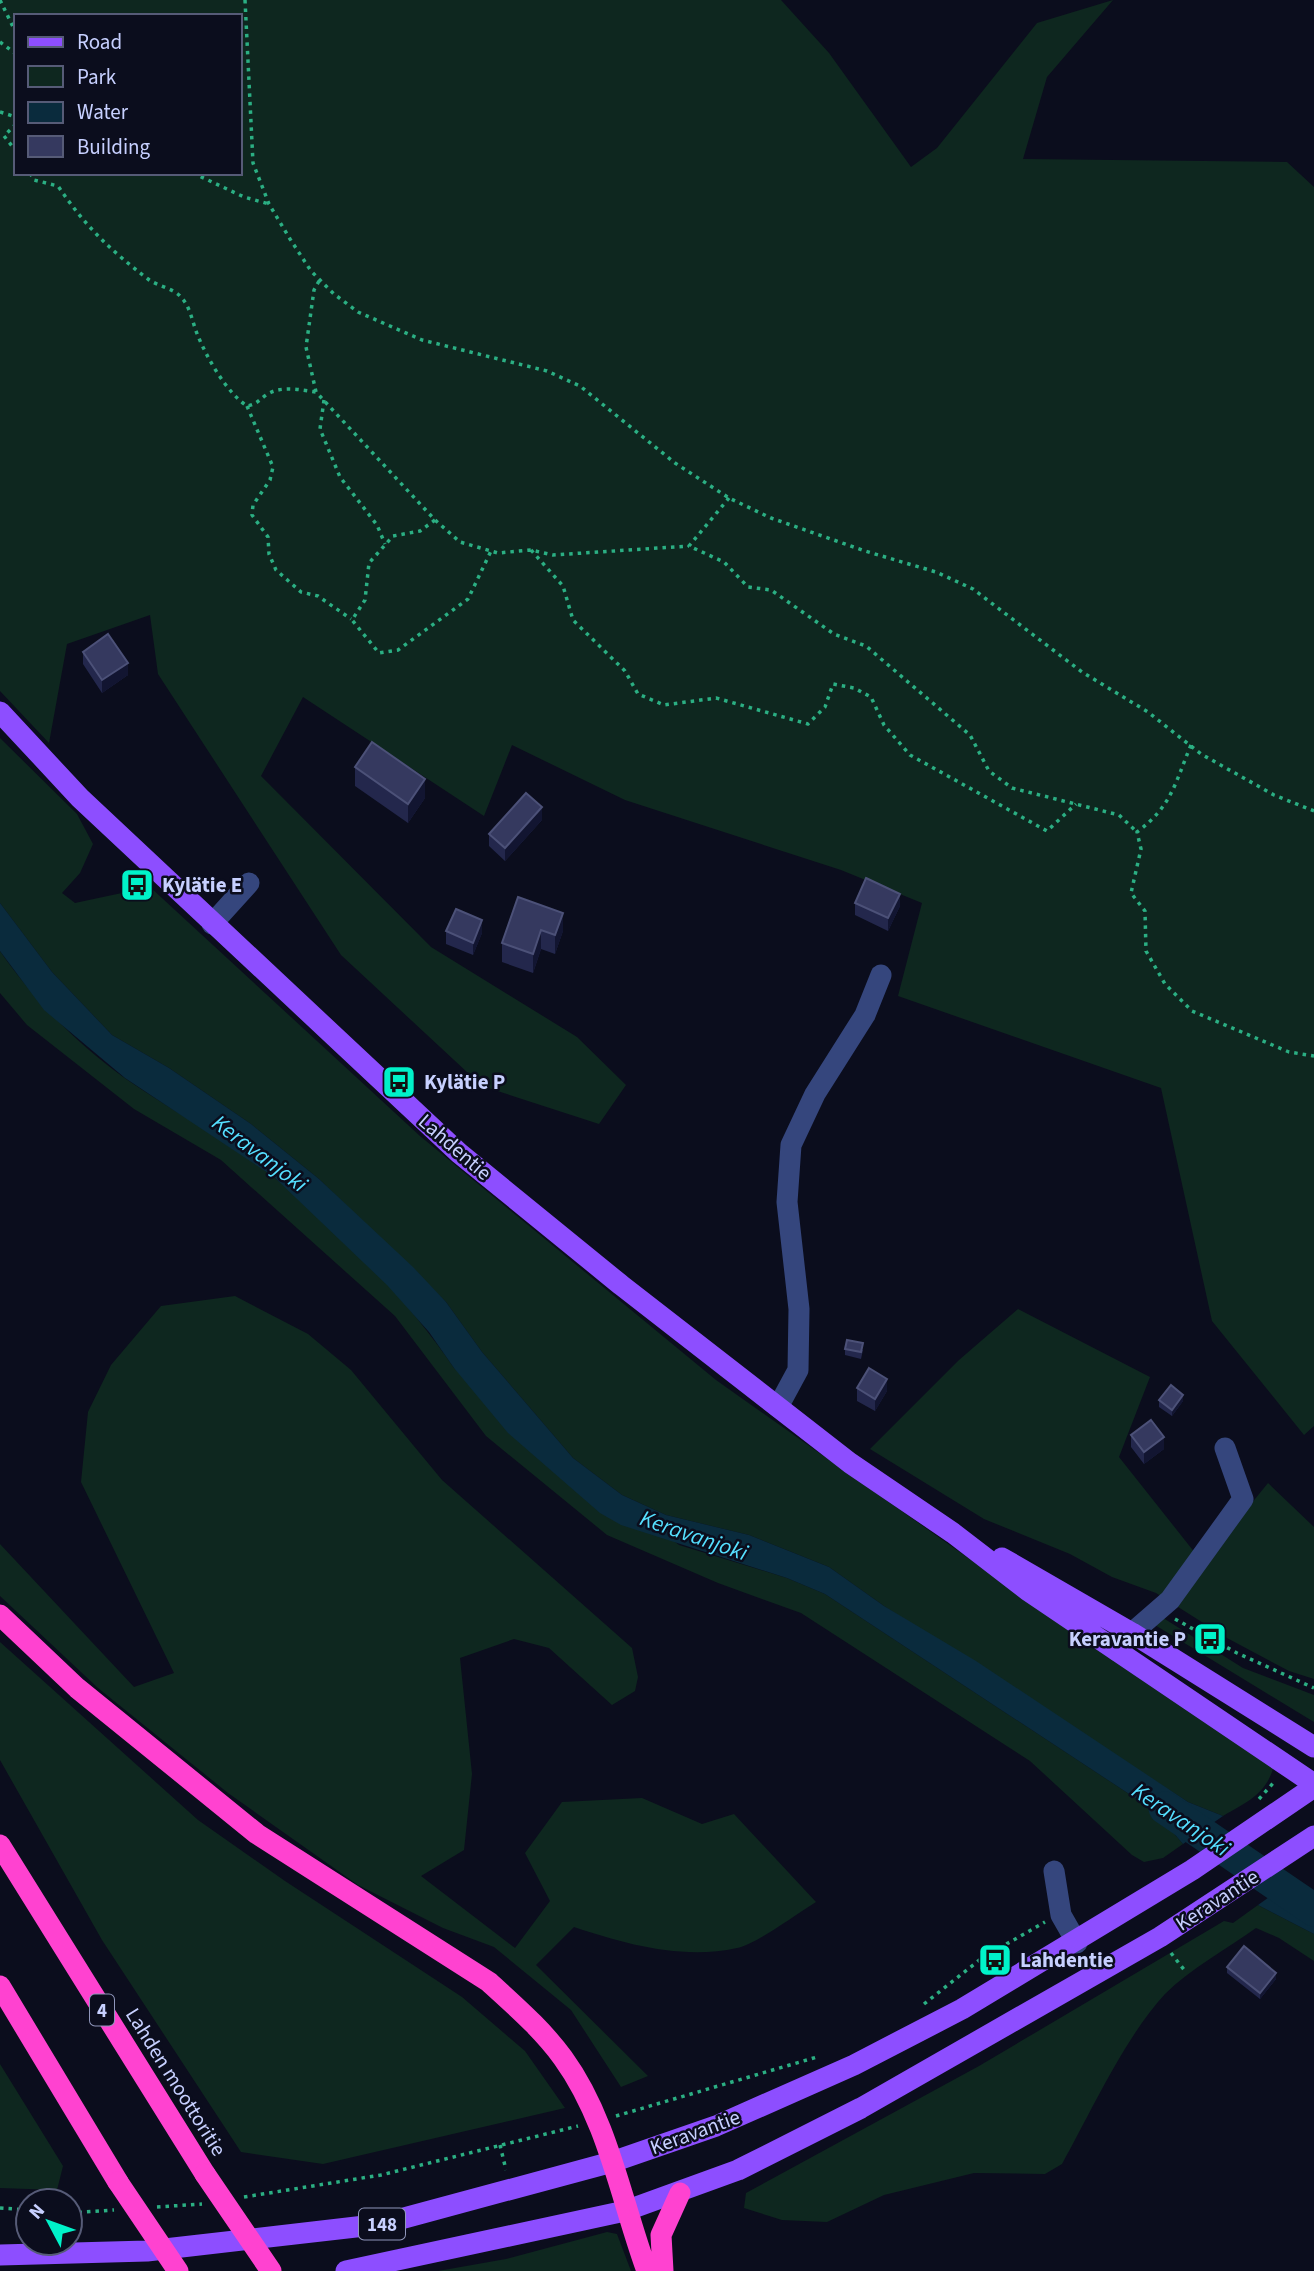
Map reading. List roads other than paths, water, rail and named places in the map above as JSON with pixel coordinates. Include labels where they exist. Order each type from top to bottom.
[{"type":"highway","points":[[0,1615],[77,1688],[257,1834],[489,1982],[522,2011],[564,2059],[583,2088],[598,2121],[625,2211],[647,2271]]},
{"type":"highway","name":"Lahden moottoritie","points":[[0,1845],[205,2174],[271,2271]]},
{"type":"highway","points":[[0,1986],[118,2182],[178,2271]]},
{"type":"highway","points":[[663,2271],[661,2235],[680,2193]]},
{"type":"main road","name":"Lahdentie","points":[[0,712],[80,798],[459,1153],[850,1463],[953,1533],[1027,1590],[1314,1786]]},
{"type":"main road","name":"Lahdentie","points":[[953,1533],[1033,1574],[1314,1747]]},
{"type":"main road","name":"Keravantie","points":[[0,2255],[147,2251],[382,2224],[612,2162],[716,2126],[854,2065],[962,2009],[1077,1942],[1192,1870],[1314,1786]]},
{"type":"main road","name":"Keravantie","points":[[346,2271],[625,2211],[680,2193],[800,2141],[1160,1937],[1311,1838]]},
{"type":"lane","points":[[212,924],[250,883]]},
{"type":"lane","points":[[778,1407],[798,1370],[799,1309],[787,1202],[791,1145],[815,1094],[865,1015],[881,975]]},
{"type":"lane","points":[[1118,1651],[1132,1633],[1179,1589],[1243,1499],[1225,1448]]},
{"type":"lane","points":[[1054,1871],[1061,1915],[1077,1942]]},
{"type":"water","points":[[0,903],[52,972],[112,1035],[169,1068],[251,1124],[319,1179],[413,1267],[446,1302],[482,1352],[573,1458],[622,1495],[666,1515],[749,1535],[829,1567],[884,1606],[976,1661],[1188,1802],[1223,1816],[1183,1844],[1155,1811],[825,1594],[787,1578],[621,1525],[600,1513],[508,1433],[454,1368],[429,1332],[387,1285],[274,1177],[125,1078],[44,1010],[0,951]]},
{"type":"water","points":[[1294,1879],[1314,1893],[1314,1934],[1258,1905]]},
{"type":"waterway","name":"Keravanjoki","points":[[1165,1808],[1314,1910]]},
{"type":"place","name":"Kylätie E","points":[[137,885]]},
{"type":"place","name":"Kylätie P","points":[[399,1082]]},
{"type":"place","name":"Keravantie P","points":[[1210,1639]]},
{"type":"place","name":"Lahdentie","points":[[995,1960]]}]
